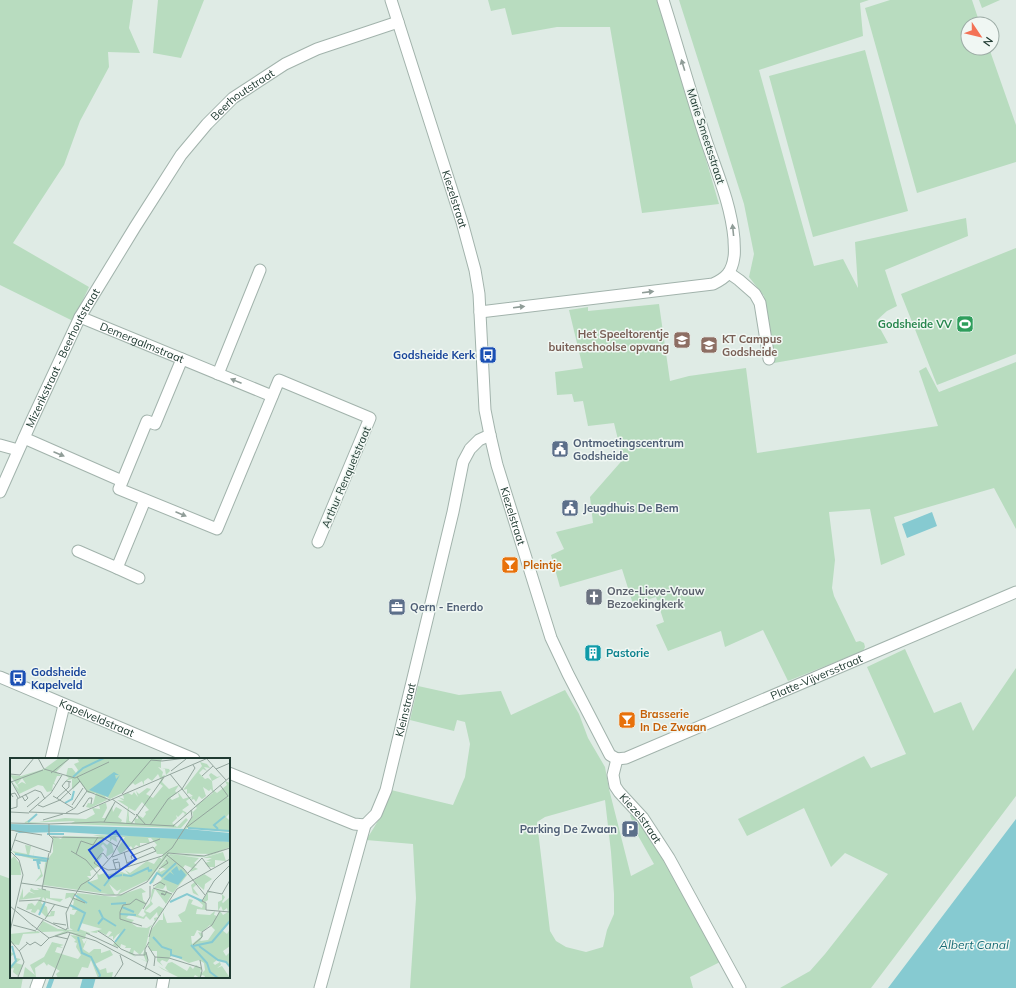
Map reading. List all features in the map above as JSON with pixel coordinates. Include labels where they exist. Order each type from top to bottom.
[{"type":"street","name":"Kiezelstraat","points":[[391,0],[462,222],[475,270],[479,294],[485,410],[490,435],[506,495],[551,638],[610,755],[617,759],[613,776],[618,792],[643,818],[668,858],[740,988]]},
{"type":"street","name":"Marie Smeetsstraat","points":[[663,0],[707,142],[730,210],[733,226],[734,257],[729,273]]},
{"type":"street","name":"Beerhoutstraat","points":[[135,227],[181,155],[207,124],[233,98],[285,64],[310,52],[398,22]]},
{"type":"street","name":"Mizerikstraat - Beerhoutstraat","points":[[0,492],[80,317],[135,227]]},
{"type":"street","points":[[218,374],[260,270]]},
{"type":"street","points":[[480,312],[713,284],[722,280],[729,273],[755,294],[760,303],[769,359]]},
{"type":"street","name":"Demergalmstraat","points":[[80,317],[182,359],[155,424],[147,421],[122,481]]},
{"type":"street","points":[[24,438],[122,481],[119,489],[217,529],[272,396],[182,359]]},
{"type":"street","name":"Arthur Renquetstraat","points":[[272,396],[279,380],[370,418],[318,542]]},
{"type":"street","name":"Kleinstraat","points":[[320,988],[365,825],[376,814],[386,790],[453,512],[463,462],[470,449],[479,440],[490,435]]},
{"type":"street","points":[[0,445],[18,450]]},
{"type":"street","points":[[117,568],[145,500]]},
{"type":"street","points":[[78,551],[139,578]]},
{"type":"street","name":"Platte-Vijversstraat","points":[[617,759],[626,758],[1016,592]]},
{"type":"street","name":"Kapelveldstraat","points":[[0,677],[192,758]]},
{"type":"street","points":[[51,758],[64,705]]},
{"type":"street","points":[[230,773],[354,824],[365,825]]},
{"type":"street","points":[[36,988],[40,978]]},
{"type":"street","points":[[162,988],[164,978]]},
{"type":"green space","points":[[0,0],[133,0],[129,28],[140,53],[108,52],[109,67],[80,121],[64,165],[13,243],[89,287],[73,321],[0,285]]},
{"type":"green space","points":[[158,0],[204,0],[181,58],[153,53]]},
{"type":"green space","points":[[488,0],[659,0],[719,204],[642,213],[610,27],[557,27],[512,35],[505,8],[491,11]]},
{"type":"green space","points":[[679,0],[869,0],[860,3],[863,36],[759,70],[814,266],[843,259],[858,288],[855,242],[966,218],[968,236],[885,270],[897,306],[887,311],[876,321],[888,343],[774,363],[764,296],[749,277],[754,254],[744,204]]},
{"type":"green space","points":[[890,0],[972,0],[977,16],[960,16],[960,56],[992,56],[1016,125],[1016,162],[917,193],[865,8]]},
{"type":"green space","points":[[979,0],[1000,0],[982,8]]},
{"type":"green space","points":[[865,50],[908,211],[813,237],[769,76]]},
{"type":"green space","name":"Godsheide VV","points":[[1016,248],[1016,354],[937,385],[901,294]]},
{"type":"green space","points":[[659,304],[670,381],[689,376],[746,368],[757,453],[938,426],[919,371],[926,367],[939,392],[1016,362],[1016,529],[994,488],[894,517],[905,555],[881,565],[870,509],[829,512],[835,560],[832,588],[834,596],[856,642],[860,641],[864,643],[865,647],[863,651],[788,681],[763,630],[725,647],[721,631],[668,651],[656,625],[664,622],[656,597],[633,604],[622,569],[560,587],[551,555],[564,549],[556,532],[593,523],[590,497],[626,456],[622,456],[614,423],[588,426],[583,401],[574,402],[572,394],[557,395],[555,372],[583,368],[569,310],[588,307],[588,311]]},
{"type":"green space","points":[[905,649],[934,713],[961,702],[973,731],[1016,668],[1016,796],[871,988],[780,988],[810,971],[888,874],[845,853],[831,867],[804,808],[747,836],[738,819],[864,756],[871,768],[906,754],[867,667]]},
{"type":"green space","points":[[418,686],[459,695],[501,691],[511,715],[565,690],[579,714],[588,738],[605,767],[609,789],[631,876],[654,864],[636,832],[630,815],[633,814],[652,840],[675,877],[720,962],[690,977],[693,988],[410,988],[416,898],[413,844],[366,840],[386,804],[391,790],[453,805],[465,777],[470,744],[465,722],[457,720],[454,731],[410,720]],"holes":[[[605,800],[611,852],[614,914],[607,930],[603,947],[586,952],[566,947],[556,941],[550,931],[537,822],[545,817]]]},
{"type":"green space","points":[[0,875],[10,879],[10,978],[23,978],[21,988],[0,988]]},
{"type":"water","points":[[932,512],[937,526],[907,538],[902,524]]},
{"type":"water","name":"Albert Canal","points":[[1016,819],[1016,988],[888,988]]},
{"type":"water","points":[[50,978],[55,978],[51,988],[46,988]]},
{"type":"water","points":[[83,978],[96,978],[93,988],[80,988]]},
{"type":"place","name":"Godsheide VV","points":[[965,324]]},
{"type":"place","name":"Het Speeltorentje buitenschoolse opvang","points":[[682,340]]},
{"type":"place","name":"KT Campus Godsheide","points":[[709,345]]},
{"type":"place","name":"Godsheide Kerk","points":[[488,355]]},
{"type":"place","name":"Ontmoetingscentrum Godsheide","points":[[560,449]]},
{"type":"place","name":"Jeugdhuis De Bem","points":[[570,508]]},
{"type":"place","name":"Pleintje","points":[[510,565]]},
{"type":"place","name":"Onze-Lieve-Vrouw Bezoekingkerk","points":[[594,597]]},
{"type":"place","name":"Qern - Enerdo","points":[[397,607]]},
{"type":"place","name":"Pastorie","points":[[593,653]]},
{"type":"place","name":"Godsheide Kapelveld","points":[[18,678]]},
{"type":"place","name":"Brasserie In De Zwaan","points":[[627,720]]},
{"type":"place","name":"Parking De Zwaan","points":[[630,829]]}]
